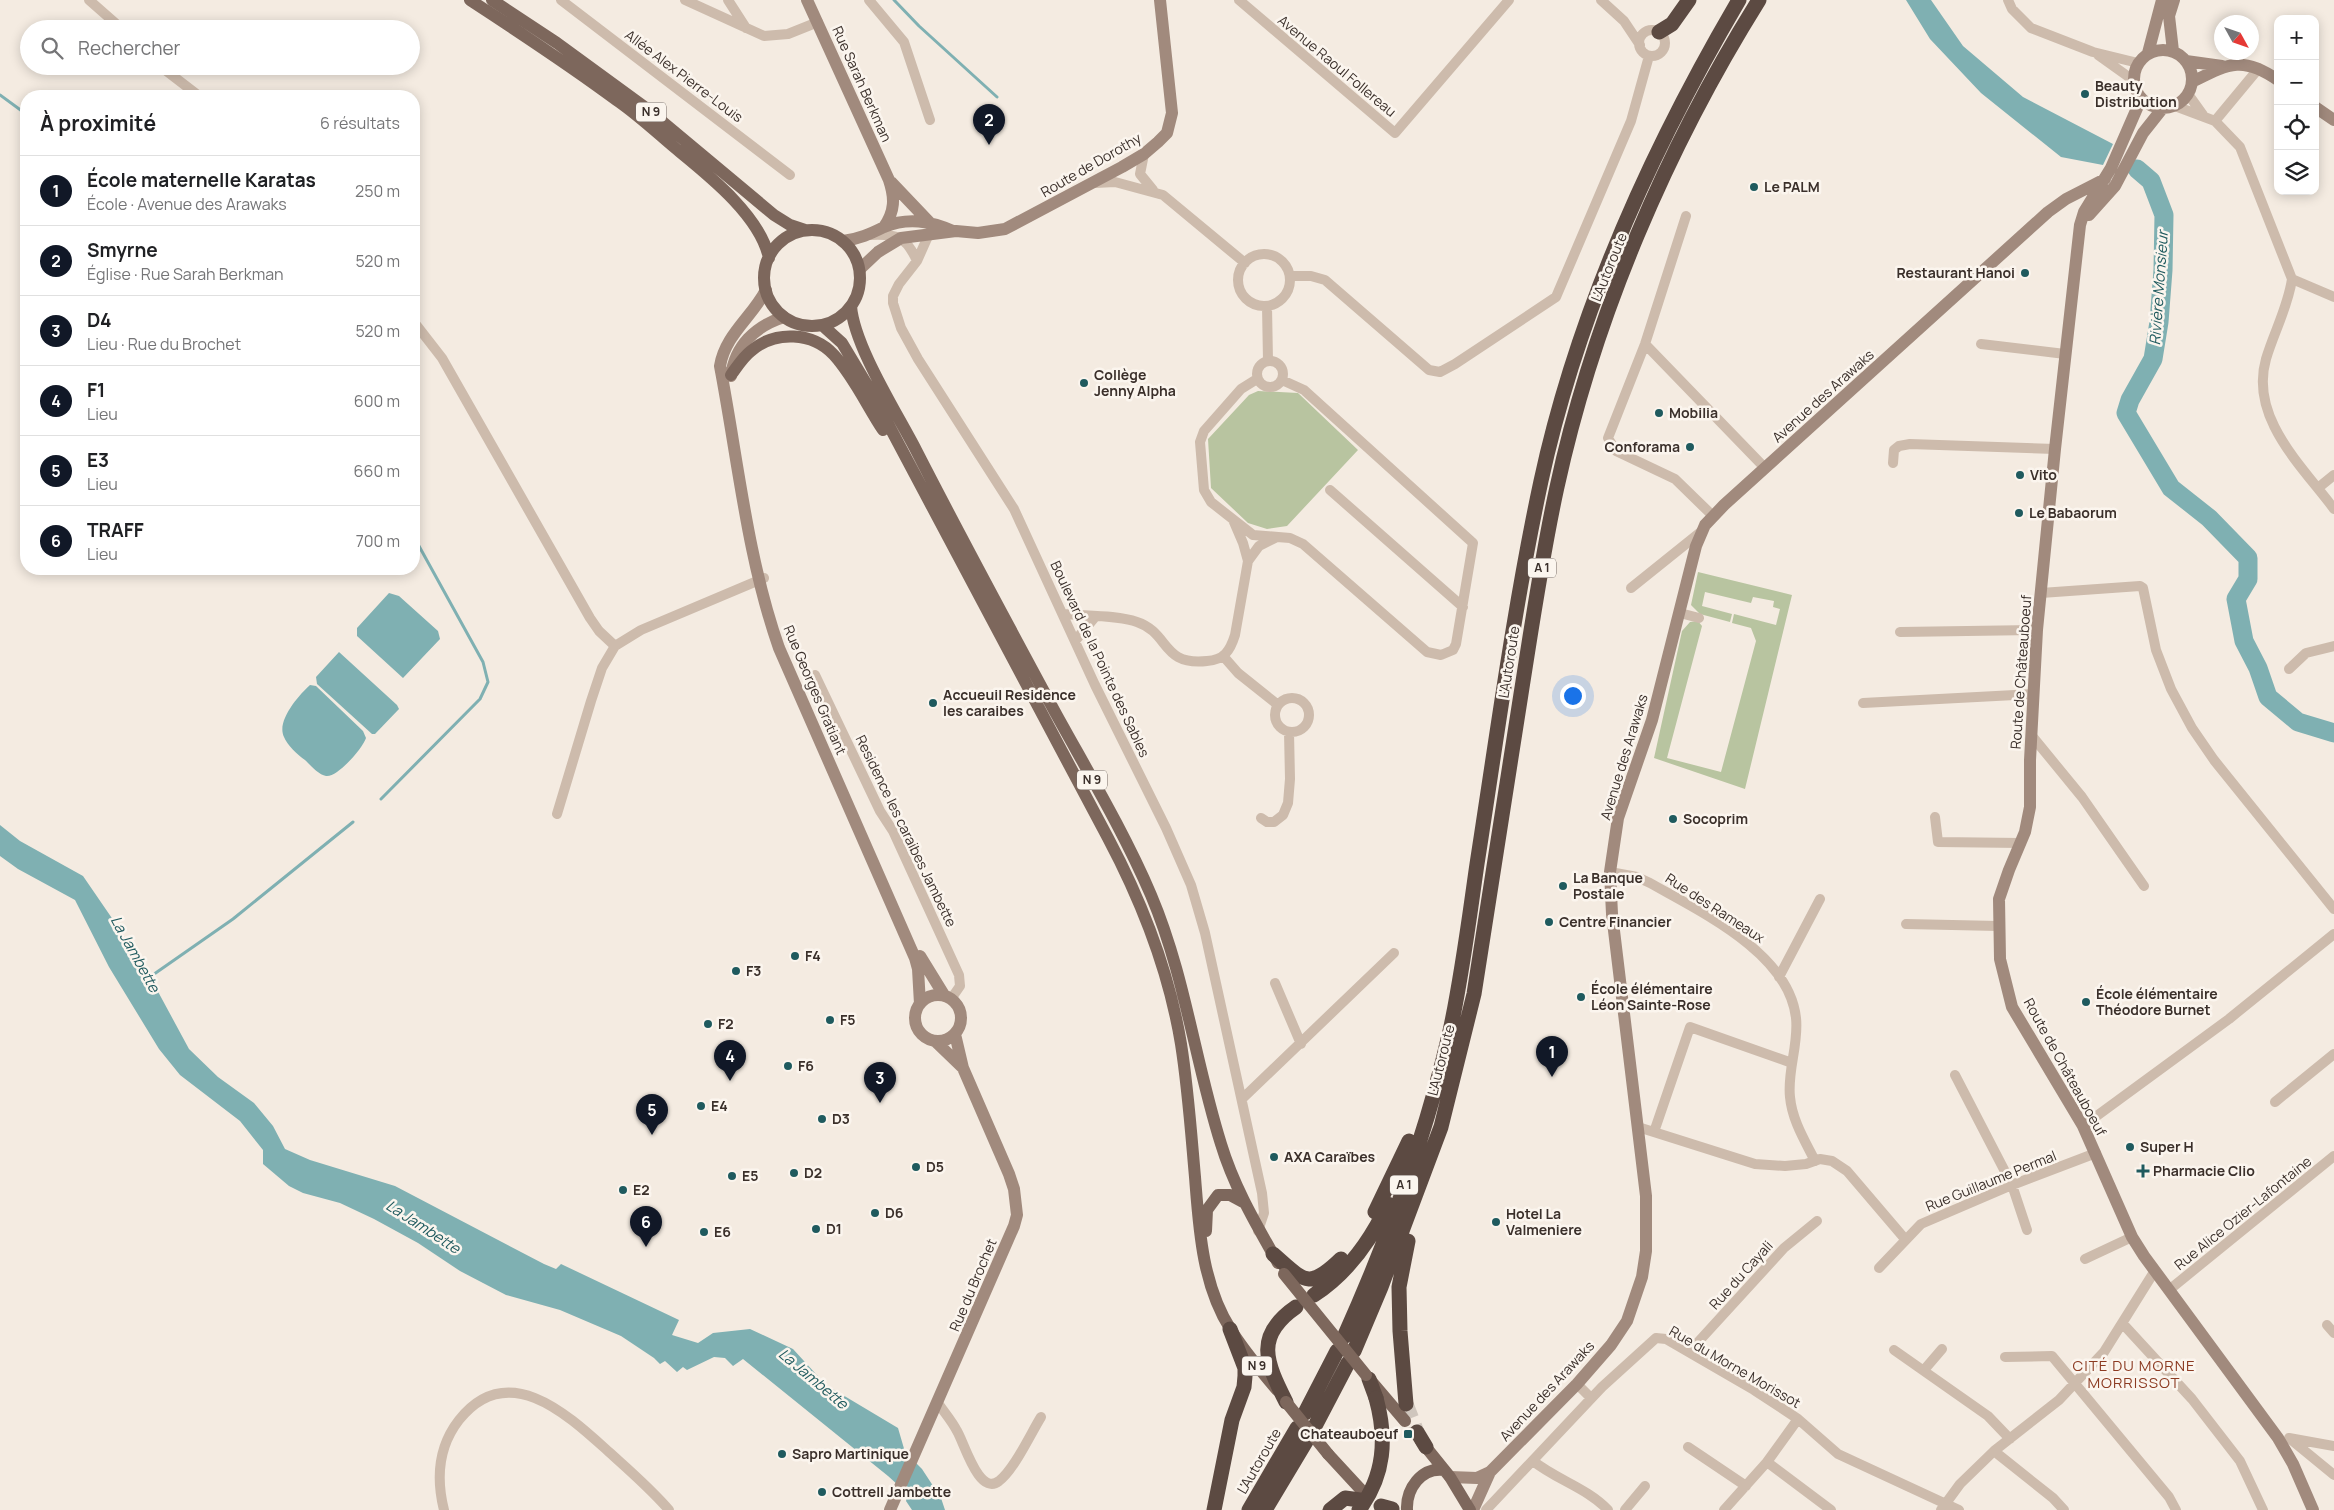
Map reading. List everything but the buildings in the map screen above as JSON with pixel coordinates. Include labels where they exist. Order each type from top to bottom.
[{"type":"highway","points":[[1652,32],[1672,24],[1689,0]]},
{"type":"highway","name":"L'Autoroute","points":[[1305,1413],[1340,1344],[1375,1266],[1419,1143],[1450,1028],[1519,602],[1541,481],[1572,367],[1616,242],[1664,136],[1702,63],[1740,0]]},
{"type":"highway","name":"L'Autoroute","points":[[1315,1426],[1351,1357],[1427,1168],[1441,1127],[1462,1050],[1474,994],[1538,589],[1557,486],[1584,385],[1607,315],[1672,157],[1712,80],[1759,0]]},
{"type":"highway","points":[[1314,1295],[1346,1268],[1370,1238],[1388,1204],[1450,1028]]},
{"type":"highway","points":[[1273,1254],[1287,1272],[1308,1280],[1319,1277],[1329,1270],[1357,1240],[1373,1215],[1409,1141]]},
{"type":"highway","points":[[1406,1404],[1400,1323],[1400,1275],[1427,1168]]},
{"type":"highway","points":[[1286,1402],[1273,1376],[1267,1349],[1276,1324],[1282,1316],[1296,1306]]},
{"type":"highway","points":[[1214,1510],[1232,1420],[1244,1387],[1245,1376],[1230,1329]]},
{"type":"highway","points":[[1335,1506],[1345,1498],[1361,1501],[1368,1499],[1378,1477],[1383,1453],[1382,1418],[1367,1377]]},
{"type":"highway","name":"L'Autoroute","points":[[1249,1510],[1297,1428]]},
{"type":"highway","points":[[1265,1510],[1307,1440]]},
{"type":"main road","name":"N 9","points":[[470,0],[617,100],[694,163],[725,192],[747,217],[761,236],[769,258]]},
{"type":"main road","name":"N 9","points":[[492,0],[557,43],[646,108],[774,214],[790,225],[805,230],[819,230],[832,234],[843,241],[854,253],[860,268]]},
{"type":"main road","name":"Rue Sarah Berkman","points":[[807,0],[889,180]]},
{"type":"main road","name":"Route de Dorothy","points":[[930,228],[978,234],[1005,229],[1144,154],[1167,133],[1172,113],[1160,0]]},
{"type":"main road","points":[[2167,1],[2172,51]]},
{"type":"main road","points":[[2148,53],[2167,1]]},
{"type":"main road","points":[[2190,88],[2190,68],[2186,61],[2172,51],[2156,50],[2148,53],[2138,63],[2133,80],[2137,94],[2154,108],[2169,107],[2190,88],[2222,66]]},
{"type":"main road","points":[[2186,61],[2222,66],[2240,63],[2259,68],[2274,77]]},
{"type":"main road","name":"Route de Châteauboeuf","points":[[2126,151],[2141,99]]},
{"type":"main road","name":"Route de Châteauboeuf","points":[[2169,107],[2150,122],[2126,151],[2113,174],[2084,212],[2080,225],[2054,449],[2037,630],[2030,807],[2021,843],[1999,899],[2000,959],[2012,1007],[2083,1126],[2132,1237],[2154,1272],[2283,1438],[2314,1510]]},
{"type":"main road","points":[[2319,110],[2334,120]]},
{"type":"main road","name":"Route de Châteauboeuf","points":[[2080,225],[2107,195],[2113,174]]},
{"type":"main road","name":"Avenue des Arawaks","points":[[1472,1510],[1490,1472],[1577,1384],[1611,1345],[1626,1321],[1642,1277],[1647,1223],[1646,1196],[1612,914],[1610,872],[1618,818],[1652,720],[1696,546],[1702,531],[1713,516],[1765,468],[2059,204],[2113,174]]},
{"type":"main road","points":[[884,228],[891,216],[894,200],[889,180]]},
{"type":"main road","points":[[889,180],[930,228]]},
{"type":"main road","points":[[2059,204],[2092,200],[2107,195]]},
{"type":"main road","points":[[843,241],[871,235],[884,228],[908,221],[930,228]]},
{"type":"main road","points":[[805,230],[784,240],[769,258],[764,280],[766,290],[773,305],[784,317],[795,323],[808,326],[822,325],[843,315],[858,294],[860,268],[878,252],[901,238],[930,228]]},
{"type":"main road","points":[[727,390],[720,366],[724,348],[734,332],[757,307],[766,290]]},
{"type":"main road","name":"N 9","points":[[851,306],[852,317],[859,340],[878,378],[946,509],[1110,811],[1151,894],[1168,940],[1181,985],[1221,1147],[1243,1202],[1273,1254]]},
{"type":"main road","points":[[727,390],[736,354],[747,338],[768,323],[784,317]]},
{"type":"main road","name":"N 9","points":[[822,325],[836,336],[848,350],[1128,876],[1156,944],[1168,982],[1181,1043],[1187,1087],[1199,1228],[1205,1264],[1230,1329],[1286,1402]]},
{"type":"main road","points":[[731,374],[751,351],[773,338],[798,336],[825,347],[840,363],[933,509]]},
{"type":"main road","name":"Rue Georges Gratiant","points":[[727,390],[770,624],[778,648],[917,957]]},
{"type":"main road","points":[[917,957],[947,997],[957,1004],[962,1015],[959,1028],[950,1038],[935,1041],[927,1038],[918,1029],[915,1017],[920,1004],[917,957]]},
{"type":"main road","points":[[920,1004],[930,996],[947,997]]},
{"type":"main road","name":"Rue du Brochet","points":[[890,1510],[990,1284],[1017,1215],[1014,1189],[1009,1174],[962,1068],[955,1034]]},
{"type":"main road","name":"Rue du Brochet","points":[[935,1041],[962,1068]]},
{"type":"main road","points":[[1205,1264],[1206,1217],[1210,1205],[1221,1194],[1230,1195],[1243,1202]]},
{"type":"main road","points":[[1287,1272],[1320,1319],[1405,1421]]},
{"type":"main road","points":[[1286,1402],[1328,1454],[1361,1501]]},
{"type":"main road","points":[[1420,1439],[1472,1510]]},
{"type":"main road","points":[[1408,1510],[1407,1500],[1417,1479],[1432,1470],[1477,1478],[1490,1472]]},
{"type":"street","points":[[89,0],[112,20]]},
{"type":"street","name":"Allée Alex Pierre-Louis","points":[[561,0],[790,175]]},
{"type":"street","points":[[685,0],[764,36],[778,37],[818,22]]},
{"type":"street","points":[[728,0],[746,29]]},
{"type":"street","points":[[869,0],[904,42],[930,120]]},
{"type":"street","name":"Avenue Raoul Follereau","points":[[1239,0],[1395,133],[1509,0]]},
{"type":"street","points":[[1602,0],[1624,21],[1643,52],[1650,56],[1661,53],[1665,46],[1664,38],[1624,21]]},
{"type":"street","points":[[2008,0],[2012,9],[2031,28],[2093,52],[2138,63]]},
{"type":"street","points":[[1640,45],[1652,32]]},
{"type":"street","points":[[2093,52],[2133,80]]},
{"type":"street","points":[[1290,276],[1311,276],[1325,280],[1432,372],[1440,372],[1455,364],[1553,300],[1558,294],[1631,121],[1650,56]]},
{"type":"street","points":[[2215,121],[2259,68]]},
{"type":"street","points":[[172,75],[191,90]]},
{"type":"street","points":[[2190,88],[2203,115]]},
{"type":"street","points":[[2169,107],[2203,115],[2215,121],[2240,147],[2292,279],[2290,294],[2266,361],[2264,384],[2266,398],[2278,436],[2332,504]]},
{"type":"street","points":[[1144,154],[1140,174],[1154,191]]},
{"type":"street","points":[[1092,183],[1115,182],[1154,191],[1172,201],[1245,263]]},
{"type":"street","points":[[1686,216],[1645,344],[1608,438],[1616,451],[1675,479],[1713,516]]},
{"type":"street","name":"Boulevard de la Pointe des Sables","points":[[930,228],[917,261],[899,284],[893,296],[893,303],[901,328],[918,359],[1014,509],[1064,614],[1074,641],[1166,828],[1191,885],[1206,933],[1262,1193],[1264,1213],[1258,1231]]},
{"type":"street","points":[[871,235],[884,234],[901,238],[913,252],[917,261]]},
{"type":"street","points":[[1258,255],[1274,256],[1286,265],[1290,276],[1287,293],[1275,304],[1266,306],[1258,305],[1244,295],[1238,279],[1245,263],[1258,255]]},
{"type":"street","points":[[2292,279],[2334,297]]},
{"type":"street","points":[[1266,306],[1268,361]]},
{"type":"street","points":[[420,330],[442,358],[590,618],[599,631],[614,646]]},
{"type":"street","points":[[1645,344],[1765,468]]},
{"type":"street","points":[[1981,344],[2065,354]]},
{"type":"street","points":[[1268,361],[1273,361],[1281,366],[1283,371],[1282,380],[1271,387],[1263,386],[1257,379],[1258,367],[1268,361]]},
{"type":"street","points":[[1257,379],[1241,389],[1204,431],[1200,442],[1204,490],[1211,502],[1234,522],[1253,535],[1290,538],[1303,544],[1427,652],[1441,655],[1454,650],[1473,543],[1304,390],[1282,380]]},
{"type":"street","points":[[1893,462],[1894,450],[1899,446],[1910,444],[2054,449]]},
{"type":"street","points":[[2318,488],[2334,475]]},
{"type":"street","points":[[1330,490],[1463,606]]},
{"type":"street","points":[[1064,614],[1135,621],[1145,625],[1169,651],[1186,661],[1217,660],[1224,657],[1232,647],[1248,562],[1244,543],[1234,522]]},
{"type":"street","points":[[1630,588],[1702,531]]},
{"type":"street","points":[[1248,562],[1259,546],[1275,538]]},
{"type":"street","points":[[557,814],[602,668],[614,646],[641,630],[762,579]]},
{"type":"street","points":[[2041,593],[2140,586],[2143,588],[2156,650],[2172,690],[2192,728],[2214,760],[2334,909]]},
{"type":"street","points":[[1680,614],[1699,618]]},
{"type":"street","points":[[1074,641],[1095,617]]},
{"type":"street","points":[[1900,632],[2037,630]]},
{"type":"street","points":[[2289,669],[2306,653],[2334,646]]},
{"type":"street","points":[[1224,657],[1238,673],[1278,705]]},
{"type":"street","name":"Residence les caraibes Jambette","points":[[815,675],[880,811],[893,831],[960,976],[960,986],[947,997]]},
{"type":"street","points":[[1863,704],[2034,694]]},
{"type":"street","points":[[1287,698],[1298,698],[1303,701],[1309,710],[1310,716],[1305,727],[1295,732],[1289,732],[1279,726],[1276,722],[1275,710],[1278,705],[1287,698]]},
{"type":"street","points":[[1261,818],[1267,822],[1274,822],[1287,809],[1290,779],[1289,732]]},
{"type":"street","points":[[2032,736],[2082,797],[2144,886]]},
{"type":"street","points":[[1936,817],[1938,842],[2021,843]]},
{"type":"street","name":"Rue des Rameaux","points":[[1610,872],[1637,876],[1674,896],[1758,950],[1779,977],[1793,1003],[1796,1017],[1790,1097],[1792,1114],[1815,1160]]},
{"type":"street","points":[[1779,977],[1820,899]]},
{"type":"street","points":[[1906,924],[1998,926]]},
{"type":"street","points":[[2083,1126],[2229,1019],[2334,934]]},
{"type":"street","points":[[1243,1098],[1394,953]]},
{"type":"street","points":[[1275,983],[1301,1044]]},
{"type":"street","points":[[1654,1132],[1690,1027],[1792,1063]]},
{"type":"street","points":[[2275,1102],[2334,1054]]},
{"type":"street","points":[[1955,1075],[2012,1185],[2028,1230]]},
{"type":"street","points":[[1638,1127],[1755,1164],[1785,1166],[1806,1164],[1815,1160],[1826,1159],[1843,1168],[1906,1239]]},
{"type":"street","name":"Rue Guillaume Permal","points":[[1879,1268],[1921,1224],[2012,1185],[2096,1153]]},
{"type":"street","name":"Rue Alice Ozier-Lafontaine","points":[[2168,1290],[2334,1156]]},
{"type":"street","name":"Rue du Cayali","points":[[1689,1352],[1784,1248],[1817,1221]]},
{"type":"street","points":[[2086,1259],[2132,1237]]},
{"type":"street","points":[[1943,1506],[1960,1484],[1994,1451],[2059,1400],[2104,1352],[2154,1272]]},
{"type":"street","points":[[2122,1324],[2192,1399],[2240,1461],[2263,1510]]},
{"type":"street","points":[[2327,1325],[2334,1333]]},
{"type":"street","name":"Rue du Morne Morissot","points":[[1486,1510],[1591,1398],[1654,1339],[1666,1339],[1798,1419],[1838,1454],[1943,1506],[1959,1510]]},
{"type":"street","points":[[1924,1370],[1942,1349]]},
{"type":"street","points":[[1894,1350],[1988,1416],[2010,1439]]},
{"type":"street","points":[[2005,1357],[2052,1356],[2076,1382],[2169,1497],[2176,1510]]},
{"type":"street","points":[[1577,1384],[1591,1398]]},
{"type":"street","points":[[444,1510],[439,1476],[442,1452],[449,1433],[461,1418],[486,1398],[496,1394],[517,1393],[535,1396],[574,1420],[655,1493],[669,1510]]},
{"type":"street","points":[[938,1403],[956,1429],[975,1472],[981,1478],[991,1483],[1001,1480],[1008,1471],[1041,1417]]},
{"type":"street","points":[[1724,1510],[1767,1462],[1798,1419]]},
{"type":"street","points":[[2283,1438],[2334,1446]]},
{"type":"street","points":[[2283,1438],[2334,1475]]},
{"type":"street","points":[[1688,1447],[1746,1486]]},
{"type":"street","points":[[1994,1451],[2053,1498],[2064,1510]]},
{"type":"street","points":[[1533,1461],[1554,1477],[1592,1496],[1608,1510]]},
{"type":"street","points":[[1767,1462],[1831,1510]]},
{"type":"street","points":[[1625,1510],[1645,1486]]},
{"type":"green space","points":[[1258,391],[1298,393],[1358,450],[1287,526],[1267,529],[1248,523],[1211,488],[1208,439],[1249,395]]},
{"type":"green space","points":[[1698,572],[1792,595],[1745,789],[1654,758],[1682,631],[1690,622],[1698,621],[1702,626],[1667,758],[1721,772],[1756,641],[1751,628],[1732,623],[1734,614],[1776,625],[1780,609],[1773,607],[1774,601],[1753,597],[1751,603],[1705,592],[1702,606],[1732,614],[1730,622],[1700,614],[1691,605]]},
{"type":"water","points":[[1906,0],[1931,0],[1963,46],[2023,97],[2113,144],[2103,165],[2061,157],[1981,93],[1930,39]]},
{"type":"water","points":[[389,593],[399,596],[438,631],[440,639],[403,678],[357,636],[357,628]]},
{"type":"water","points":[[339,652],[397,705],[399,709],[375,734],[372,734],[317,684],[316,677]]},
{"type":"water","points":[[310,685],[316,686],[363,731],[366,738],[349,761],[331,775],[320,774],[296,753],[285,740],[282,731],[290,709]]},
{"type":"water","name":"La Jambette","points":[[0,825],[20,841],[83,876],[142,962],[189,1049],[218,1077],[254,1103],[273,1126],[285,1149],[310,1160],[395,1186],[544,1264],[556,1269],[561,1264],[679,1320],[672,1335],[698,1343],[713,1333],[750,1329],[793,1349],[826,1385],[898,1428],[905,1452],[922,1469],[941,1498],[945,1510],[912,1510],[906,1501],[908,1494],[888,1476],[743,1359],[733,1366],[725,1358],[714,1357],[687,1370],[683,1367],[677,1372],[665,1361],[660,1364],[621,1336],[560,1310],[506,1295],[460,1271],[418,1243],[374,1219],[340,1203],[303,1193],[289,1186],[263,1164],[263,1150],[240,1121],[180,1075],[159,1049],[109,967],[75,900],[18,869],[0,856]]},
{"type":"waterway","points":[[894,0],[919,26],[997,97]]},
{"type":"waterway","points":[[0,95],[20,110]]},
{"type":"waterway","name":"Rivière Monsieur","points":[[2137,169],[2151,181],[2164,215],[2163,270],[2159,322],[2153,359],[2130,400],[2126,413],[2171,488],[2209,518],[2248,558],[2248,579],[2236,599],[2244,641],[2258,668],[2268,697],[2298,722],[2334,733]]},
{"type":"waterway","points":[[381,799],[480,699],[488,682],[483,662],[420,548]]},
{"type":"waterway","name":"La Jambette","points":[[147,979],[233,919],[353,822]]},
{"type":"tunnel","points":[[1406,1404],[1417,1432]]},
{"type":"place","name":"Beauty Distribution","points":[[2085,94]]},
{"type":"place","name":"Smyrne","points":[[989,145]]},
{"type":"place","name":"Le PALM","points":[[1754,187]]},
{"type":"place","name":"Restaurant Hanoi","points":[[2025,273]]},
{"type":"place","name":"Collège Jenny Alpha","points":[[1084,383]]},
{"type":"place","name":"Mobilia","points":[[1659,413]]},
{"type":"place","name":"Conforama","points":[[1690,447]]},
{"type":"place","name":"Vito","points":[[2020,475]]},
{"type":"place","name":"Le Babaorum","points":[[2019,513]]},
{"type":"place","name":"Accueuil Residence les caraibes","points":[[933,703]]},
{"type":"place","name":"Socoprim","points":[[1673,819]]},
{"type":"place","name":"La Banque Postale","points":[[1563,886]]},
{"type":"place","name":"Centre Financier","points":[[1549,922]]},
{"type":"place","name":"F4","points":[[795,956]]},
{"type":"place","name":"F3","points":[[736,971]]},
{"type":"place","name":"École élémentaire Léon Sainte-Rose","points":[[1581,997]]},
{"type":"place","name":"École élémentaire Théodore Burnet","points":[[2086,1002]]},
{"type":"place","name":"F5","points":[[830,1020]]},
{"type":"place","name":"F2","points":[[708,1024]]},
{"type":"place","name":"F6","points":[[788,1066]]},
{"type":"place","name":"École maternelle Karatas","points":[[1552,1077]]},
{"type":"place","name":"F1","points":[[730,1081]]},
{"type":"place","name":"D4","points":[[880,1103]]},
{"type":"place","name":"E4","points":[[701,1106]]},
{"type":"place","name":"D3","points":[[822,1119]]},
{"type":"place","name":"E3","points":[[652,1135]]},
{"type":"place","name":"Super H","points":[[2130,1147]]},
{"type":"place","name":"AXA Caraïbes","points":[[1274,1157]]},
{"type":"place","name":"D5","points":[[916,1167]]},
{"type":"place","name":"Pharmacie Clio","points":[[2143,1171]]},
{"type":"place","name":"D2","points":[[794,1173]]},
{"type":"place","name":"E5","points":[[732,1176]]},
{"type":"place","name":"E2","points":[[623,1190]]},
{"type":"place","name":"D6","points":[[875,1213]]},
{"type":"place","name":"Hotel La Valmeniere","points":[[1496,1222]]},
{"type":"place","name":"D1","points":[[816,1229]]},
{"type":"place","name":"E6","points":[[704,1232]]},
{"type":"place","name":"TRAFF","points":[[646,1247]]},
{"type":"place","name":"Chateauboeuf","points":[[1408,1434]]},
{"type":"place","name":"Sapro Martinique","points":[[782,1454]]},
{"type":"place","name":"Cottrell Jambette","points":[[822,1492]]},
{"type":"district","name":"CITÉ DU MORNE MORRISSOT","points":[[2134,1374]]}]
